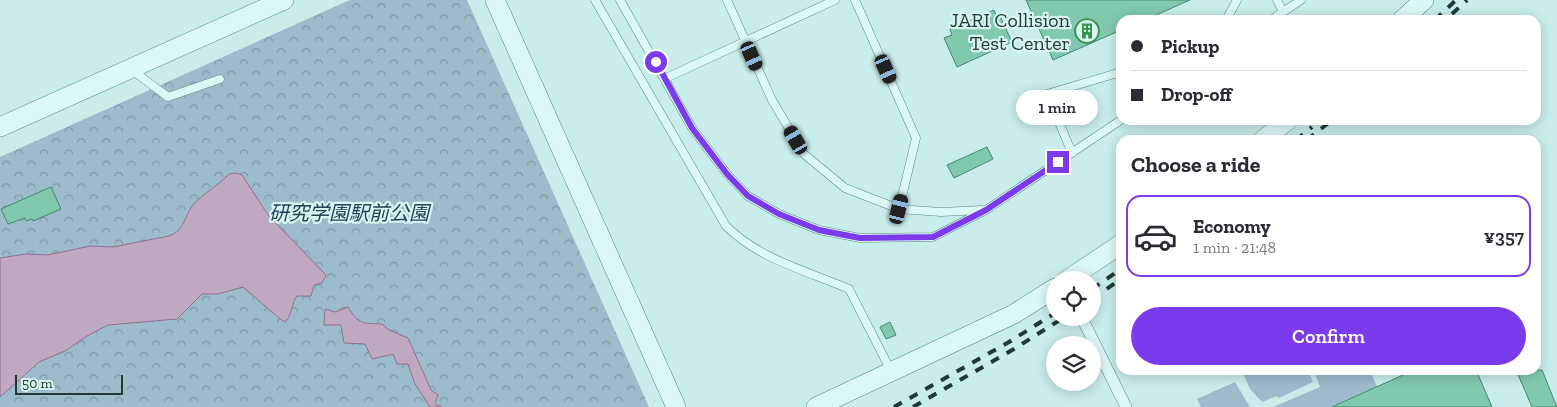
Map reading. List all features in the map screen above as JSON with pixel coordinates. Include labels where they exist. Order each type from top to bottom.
[{"type":"street","points":[[0,127],[284,0]]},
{"type":"street","points":[[495,0],[676,407]]},
{"type":"street","points":[[1408,15],[1424,0]]},
{"type":"street","points":[[1269,135],[1282,125]]},
{"type":"street","points":[[1080,271],[1116,247]]},
{"type":"street","points":[[816,407],[1014,314],[1046,294]]},
{"type":"street","points":[[1087,326],[1126,407]]},
{"type":"lane","points":[[595,0],[726,226],[740,240],[758,251],[849,288],[892,372]]},
{"type":"lane","points":[[620,0],[666,78],[692,128],[727,174],[748,196],[787,218],[819,230],[860,238],[933,237],[986,210],[1116,123]]},
{"type":"lane","points":[[727,0],[772,100],[804,154],[845,188],[899,209],[941,212],[986,210]]},
{"type":"lane","points":[[666,78],[835,0]]},
{"type":"lane","points":[[855,0],[916,138],[899,209]]},
{"type":"lane","points":[[1229,15],[1237,0]]},
{"type":"lane","points":[[1277,0],[1283,12]]},
{"type":"lane","points":[[1283,12],[1295,0]]},
{"type":"lane","points":[[1278,15],[1301,0]]},
{"type":"lane","points":[[130,69],[168,97],[220,79]]},
{"type":"lane","points":[[1072,153],[1047,94],[1116,73]]},
{"type":"green space","name":"研究学園駅前公園","points":[[350,0],[467,0],[649,407],[0,407],[0,157]]},
{"type":"green space","points":[[1244,375],[1310,375],[1313,382],[1279,398],[1277,396],[1262,402],[1250,389]]},
{"type":"green space","points":[[1316,375],[1372,375],[1377,387],[1331,407],[1273,407],[1320,387]]},
{"type":"green space","points":[[1235,382],[1250,407],[1201,407],[1197,399]]},
{"type":"shaded area","points":[[236,173],[242,175],[268,215],[326,275],[322,283],[314,285],[311,296],[297,296],[289,317],[285,322],[243,287],[218,294],[202,294],[177,319],[108,325],[65,351],[39,362],[0,397],[0,258],[26,254],[48,255],[90,246],[113,247],[169,236],[178,231],[196,202],[229,174]]},
{"type":"shaded area","points":[[348,307],[358,320],[382,324],[389,330],[408,338],[431,390],[438,395],[435,402],[442,407],[430,407],[415,384],[408,364],[397,364],[393,354],[372,359],[365,344],[344,343],[341,325],[324,325],[325,309],[335,312]]},
{"type":"building","name":"JARI Collision Test Center","points":[[1026,0],[1190,0],[1156,15],[1116,15],[1116,32],[1053,60]]},
{"type":"building","points":[[994,10],[996,15],[999,14],[1012,42],[957,67],[944,38],[952,35],[950,29]]},
{"type":"building","points":[[987,147],[993,159],[954,178],[947,165]]},
{"type":"building","points":[[51,187],[61,209],[33,221],[32,219],[26,221],[25,218],[8,224],[1,209]]},
{"type":"building","points":[[890,322],[896,335],[886,339],[880,327]]},
{"type":"building","points":[[1542,370],[1557,407],[1532,407],[1518,375],[1541,375]]},
{"type":"building","points":[[1403,375],[1478,375],[1492,407],[1332,407]]},
{"type":"railway","points":[[1440,15],[1456,0]]},
{"type":"railway","points":[[1452,14],[1467,0]]},
{"type":"railway","points":[[1313,135],[1326,125]]},
{"type":"railway","points":[[1302,135],[1312,127]]},
{"type":"railway","points":[[1101,283],[1116,272]]},
{"type":"railway","points":[[1101,293],[1116,282]]},
{"type":"railway","points":[[894,407],[1009,342],[1046,319]]},
{"type":"railway","points":[[913,407],[1050,326]]},
{"type":"place","name":"JARI Collision Test Center","points":[[1087,31]]},
{"type":"route","points":[[656,62],[692,128],[709,153],[748,196],[779,214],[819,230],[860,238],[933,237],[986,210],[1058,162]]}]
